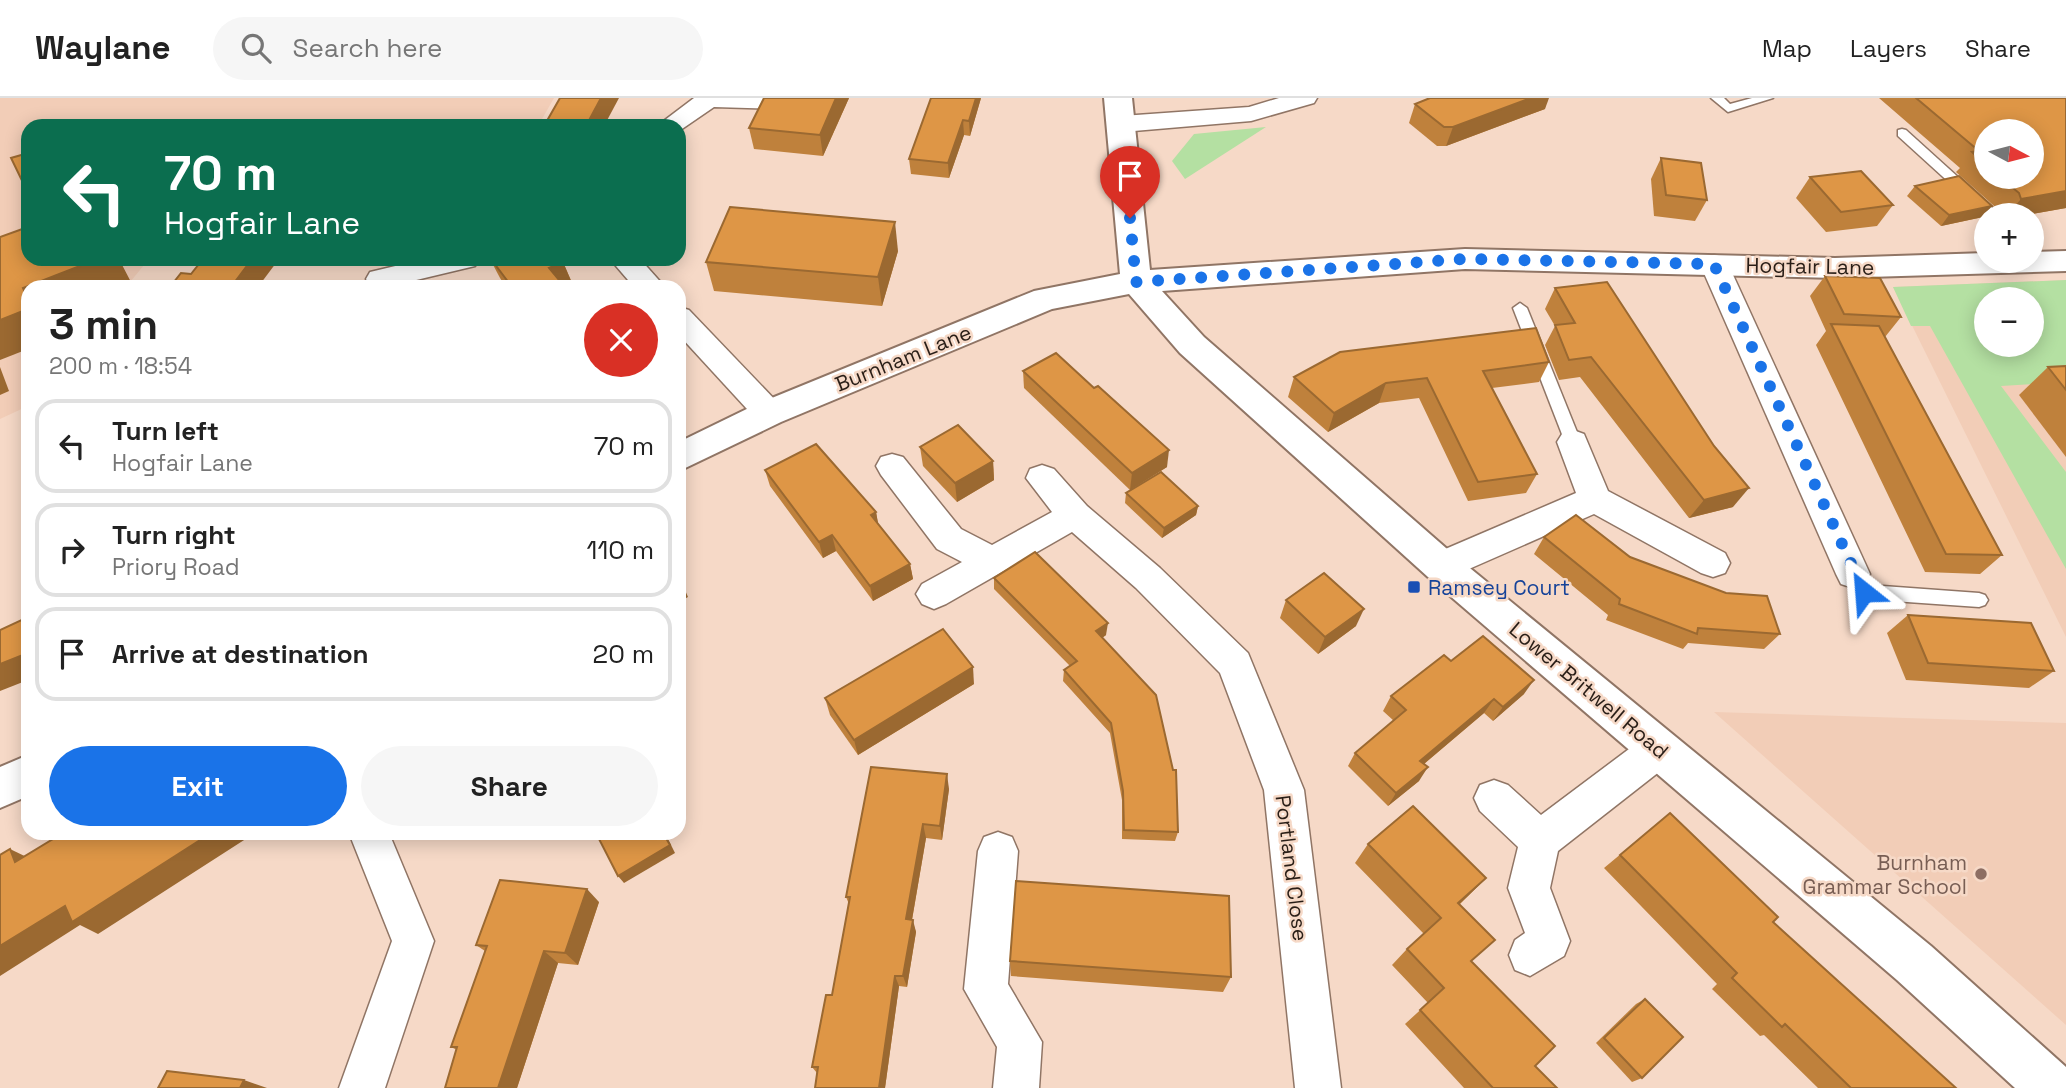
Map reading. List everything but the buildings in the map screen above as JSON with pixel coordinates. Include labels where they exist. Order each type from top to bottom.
[{"type":"street","points":[[1136,282],[1120,111],[1251,114],[1305,98]]},
{"type":"street","points":[[680,119],[709,99],[830,103]]},
{"type":"street","name":"Hogfair Lane","points":[[1136,282],[1455,259],[1835,268],[2048,258]]},
{"type":"street","points":[[1714,264],[1853,574]]},
{"type":"street","points":[[380,279],[435,266]]},
{"type":"street","points":[[630,266],[644,280]]},
{"type":"street","name":"Burnham Lane","points":[[686,454],[769,413],[1045,299],[1136,282]]},
{"type":"street","name":"Lower Britwell Road","points":[[1136,282],[1192,345],[1441,566],[1914,963],[2052,1088]]},
{"type":"street","points":[[686,324],[769,413]]},
{"type":"street","points":[[1573,442],[1595,499],[1713,564]]},
{"type":"street","points":[[892,466],[949,538],[994,562]]},
{"type":"street","name":"Portland Close","points":[[1042,478],[1075,515],[1148,578],[1235,664],[1284,790],[1318,1088]]},
{"type":"street","points":[[1441,566],[1595,499]]},
{"type":"street","points":[[934,594],[1075,515]]},
{"type":"street","points":[[1530,955],[1549,941],[1529,888],[1540,840],[1659,749]]},
{"type":"street","points":[[0,788],[21,778]]},
{"type":"street","points":[[1494,797],[1540,840]]},
{"type":"street","points":[[362,1088],[414,941],[372,840]]},
{"type":"street","points":[[999,850],[986,989],[1020,1042],[1016,1088]]},
{"type":"lane","points":[[1717,98],[1728,108],[1767,98]]},
{"type":"lane","points":[[1902,133],[1980,203]]},
{"type":"lane","points":[[1520,309],[1573,442]]},
{"type":"lane","points":[[1853,574],[1864,592],[1979,600]]},
{"type":"shaded area","points":[[0,98],[554,98],[542,119],[21,119],[21,266],[143,266],[132,280],[21,280],[21,409],[0,419]]},
{"type":"shaded area","points":[[2066,280],[2066,637],[1893,287]]},
{"type":"shaded area","name":"Burnham Grammar School","points":[[1714,712],[2066,723],[2066,1025]]},
{"type":"green space","points":[[1266,127],[1185,179],[1172,161],[1194,134]]},
{"type":"green space","points":[[2066,280],[2066,382],[2001,386],[2066,472],[2066,569],[1930,326],[1911,326],[1893,287]]},
{"type":"place","name":"Ramsey Court","points":[[1414,587]]},
{"type":"place","name":"Burnham Grammar School","points":[[1981,874]]},
{"type":"route","points":[[1130,218],[1136,282],[1423,260],[1597,260],[1714,264],[1853,574],[1864,592]]}]
